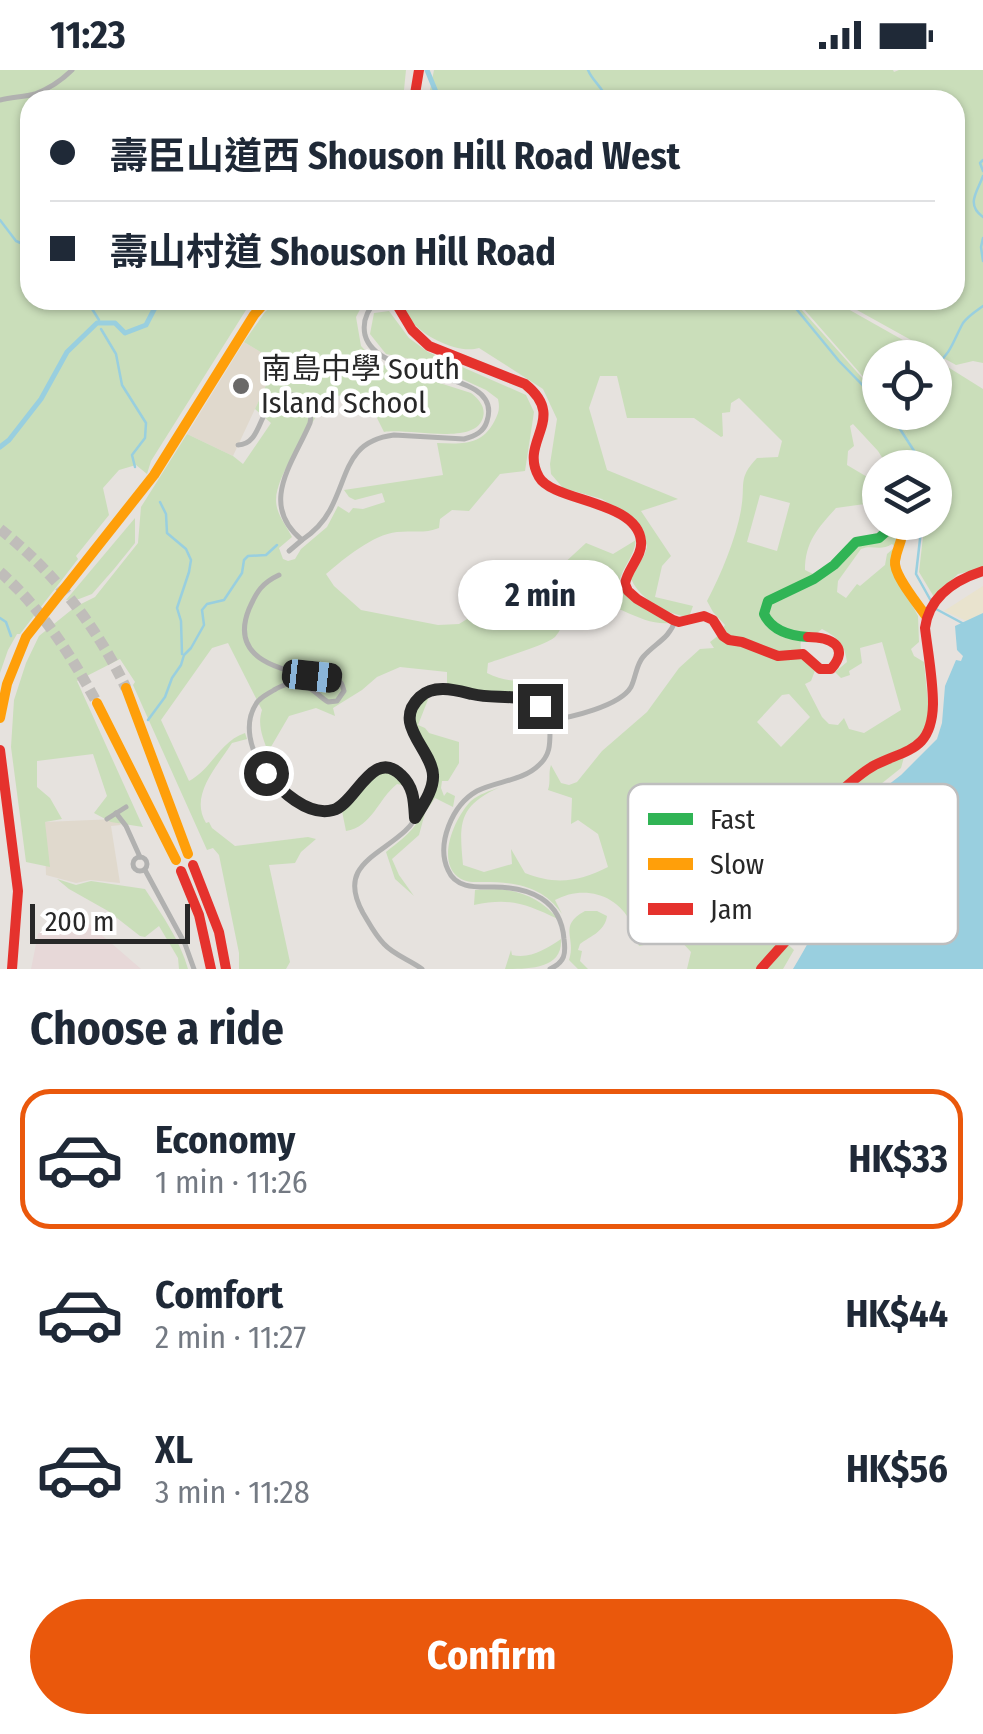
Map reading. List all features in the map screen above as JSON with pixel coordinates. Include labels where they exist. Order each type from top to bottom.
[{"type":"main road","points":[[0,718],[12,668],[31,630],[154,475],[258,310]]},
{"type":"main road","points":[[400,310],[412,330],[429,346],[525,384],[537,394],[544,412],[534,456],[539,478],[553,490],[600,504],[636,528],[642,546],[626,576],[626,587],[675,621],[707,617],[728,640],[778,656],[803,654],[820,669],[830,669],[839,654],[833,642],[791,634],[766,621],[762,607],[804,586],[856,542],[865,540]]},
{"type":"main road","points":[[903,540],[895,570],[926,616]]},
{"type":"main road","points":[[850,784],[874,766],[919,745],[929,729],[933,706],[926,616],[959,579],[983,571]]},
{"type":"main road","points":[[126,688],[219,932],[226,969]]},
{"type":"main road","points":[[97,702],[199,914],[211,969]]},
{"type":"main road","points":[[0,750],[18,891],[12,969]]},
{"type":"main road","points":[[761,969],[784,944]]},
{"type":"street","points":[[41,90],[72,70]]},
{"type":"street","points":[[290,551],[327,514],[350,462],[367,444],[394,435],[468,438],[482,430],[488,420],[487,404],[477,391],[442,376],[392,363],[374,352],[364,324],[369,310]]},
{"type":"street","points":[[238,445],[251,441],[278,397],[294,395],[307,404],[310,423],[283,482],[280,499],[285,521],[302,540]]},
{"type":"street","points":[[279,574],[256,593],[243,627],[248,644],[270,665],[335,678],[344,691],[340,699],[328,702],[307,686],[284,684],[260,698],[248,727],[258,760],[284,792],[326,812],[344,804],[371,774],[394,768],[412,788],[415,818]]},
{"type":"street","points":[[548,720],[581,715],[625,694],[643,657],[668,636],[675,621]]},
{"type":"street","points":[[422,969],[381,941],[359,905],[354,888],[361,866],[406,830],[429,790],[431,767],[410,722],[412,710],[422,695],[443,689],[479,696],[521,697],[545,712],[550,751],[546,758],[526,774],[470,796],[450,824],[444,850],[449,874],[461,884],[524,890],[541,898],[559,915],[566,954],[561,963],[550,969]]},
{"type":"street","points":[[107,819],[126,807]]},
{"type":"street","points":[[116,812],[140,857],[146,860],[144,870],[185,944],[194,969]]},
{"type":"street","points":[[140,857],[132,867],[138,872],[144,870]]},
{"type":"shaded area","name":"南島中學 South Island School","points":[[244,342],[277,362],[233,456],[187,434]]},
{"type":"shaded area","points":[[116,819],[121,825],[111,826],[120,883],[76,883],[46,875],[44,822]]},
{"type":"shaded area","points":[[57,917],[89,924],[141,969],[31,969],[38,934]]},
{"type":"green space","points":[[0,70],[406,70],[404,90],[20,90],[20,310],[246,310],[151,461],[147,474],[136,465],[119,470],[103,488],[109,515],[17,634],[0,673]]},
{"type":"green space","points":[[434,70],[983,70],[983,363],[956,365],[952,363],[952,340],[911,340],[857,310],[965,310],[965,90],[430,90]]},
{"type":"green space","points":[[360,310],[356,317],[361,346],[377,363],[471,393],[484,412],[476,428],[466,432],[384,432],[369,402],[353,393],[327,398],[278,489],[278,510],[292,537],[279,548],[283,559],[295,559],[327,527],[338,506],[349,513],[353,508],[385,502],[382,493],[355,500],[344,490],[443,475],[437,443],[477,439],[489,430],[497,416],[498,399],[486,390],[425,362],[386,354],[370,334],[374,313],[389,311],[409,338],[428,352],[526,395],[534,412],[525,471],[500,474],[469,511],[452,510],[440,519],[439,528],[397,532],[369,542],[326,574],[334,586],[361,610],[438,625],[459,624],[480,611],[536,596],[548,578],[586,543],[613,554],[636,540],[619,582],[630,595],[669,623],[585,600],[575,606],[555,637],[488,663],[487,673],[499,678],[534,679],[521,684],[518,693],[447,685],[447,672],[400,667],[377,677],[333,708],[335,716],[316,708],[289,716],[268,752],[260,726],[262,710],[228,643],[212,648],[161,720],[189,781],[236,737],[245,733],[247,739],[232,743],[207,782],[201,802],[206,823],[235,846],[316,839],[295,863],[269,865],[290,962],[286,969],[239,969],[219,855],[213,848],[207,850],[133,685],[135,682],[120,659],[77,681],[143,827],[111,822],[94,813],[107,796],[93,754],[37,761],[37,787],[50,798],[62,819],[45,822],[50,867],[26,862],[11,747],[14,700],[39,636],[75,607],[95,597],[138,543],[141,507],[187,434],[243,464],[271,423],[255,409],[277,362],[244,342],[265,312]]},
{"type":"green space","points":[[405,310],[802,310],[862,378],[862,430],[904,430],[907,434],[905,430],[952,430],[952,370],[983,389],[983,568],[958,574],[934,597],[919,572],[923,540],[952,540],[952,450],[877,450],[853,424],[850,426],[854,446],[848,451],[847,465],[862,474],[862,504],[836,508],[818,529],[807,551],[805,570],[821,575],[833,571],[869,540],[904,540],[898,570],[918,616],[919,642],[911,649],[924,662],[929,713],[924,734],[906,750],[901,768],[881,784],[628,784],[628,919],[617,905],[598,895],[576,893],[555,900],[562,914],[546,897],[527,888],[472,882],[453,872],[448,852],[450,840],[465,808],[478,796],[500,787],[476,801],[464,817],[463,865],[484,872],[512,864],[511,849],[525,873],[547,879],[577,879],[608,867],[598,834],[578,820],[571,824],[572,798],[548,790],[551,765],[561,783],[577,782],[602,751],[647,712],[679,668],[700,649],[714,648],[710,642],[725,625],[707,601],[736,532],[744,477],[757,458],[778,457],[782,441],[739,398],[731,403],[730,412],[722,413],[721,437],[694,418],[627,418],[617,376],[600,376],[589,408],[607,470],[678,499],[641,511],[671,556],[662,566],[655,597],[693,606],[689,617],[671,613],[646,598],[630,576],[647,547],[643,529],[602,499],[563,488],[551,474],[557,419],[543,389],[479,348],[453,347],[418,328]],"holes":[[[760,495],[790,503],[777,551],[747,542]],[[892,544],[895,547],[887,554],[885,565],[860,586],[857,584],[846,598],[837,592],[838,581],[861,549]],[[822,629],[836,638],[844,650],[847,662],[835,672],[841,678],[862,663],[860,648],[882,642],[901,710],[864,733],[849,729],[844,718],[838,725],[829,724],[822,717],[805,684],[811,681],[816,668],[801,649],[801,640]],[[789,694],[810,717],[781,747],[757,722],[782,695]]]},
{"type":"green space","points":[[805,310],[850,310],[903,340],[862,340],[862,375]]},
{"type":"green space","points":[[135,518],[135,543],[114,569],[92,594],[66,600]]},
{"type":"green space","points":[[429,697],[418,725],[429,733],[459,742],[459,763],[448,781],[442,781],[441,788],[444,796],[447,792],[455,796],[453,807],[435,798],[425,813],[419,835],[392,859],[414,896],[395,879],[386,852],[417,823],[436,784],[435,765],[419,734],[415,715]]},
{"type":"green space","points":[[390,770],[407,786],[397,784],[369,818],[346,831],[342,811],[375,776]]},
{"type":"green space","points":[[57,879],[76,885],[91,881],[145,889],[175,938],[188,969],[179,969],[178,958],[159,926],[145,937],[140,936]]},
{"type":"green space","points":[[500,889],[532,898],[558,919],[518,903],[474,905],[475,890]]},
{"type":"green space","points":[[585,911],[607,916],[600,929],[580,944],[580,961],[588,969],[578,969],[569,960],[570,927]]},
{"type":"green space","points":[[561,939],[557,956],[551,962],[505,969],[511,950],[512,955],[532,954]]},
{"type":"green space","points":[[684,944],[788,944],[794,950],[783,969],[687,969],[691,952]]},
{"type":"sand","points":[[983,586],[983,613],[967,621],[944,611]]},
{"type":"water","points":[[983,613],[983,969],[793,969],[807,944],[958,944],[958,784],[889,784],[937,739],[945,686],[956,660],[961,661],[963,656],[957,650],[955,626]]},
{"type":"waterway","points":[[427,70],[435,90]]},
{"type":"waterway","points":[[588,70],[602,90]]},
{"type":"waterway","points":[[983,160],[983,171]]},
{"type":"waterway","points":[[983,176],[974,202],[983,217]]},
{"type":"waterway","points":[[0,220],[20,243]]},
{"type":"waterway","points":[[983,238],[983,261]]},
{"type":"waterway","points":[[952,345],[965,320],[983,306]]},
{"type":"waterway","points":[[93,310],[99,320]]},
{"type":"waterway","points":[[0,447],[41,399],[67,352],[97,323],[115,323],[125,333],[146,325],[154,310]]},
{"type":"waterway","points":[[797,310],[862,385]]},
{"type":"waterway","points":[[101,329],[116,354],[122,385],[146,423],[145,438],[132,455],[135,467]]},
{"type":"waterway","points":[[901,430],[913,450]]},
{"type":"waterway","points":[[160,502],[166,514],[167,533],[186,549],[191,560],[177,608],[182,654]]},
{"type":"waterway","points":[[920,540],[916,574],[931,601]]},
{"type":"waterway","points":[[148,720],[204,625],[202,610],[207,604],[224,600],[248,556],[266,555],[277,545]]},
{"type":"waterway","points":[[936,609],[964,624]]},
{"type":"waterway","points":[[0,618],[6,622],[11,636]]},
{"type":"tunnel","points":[[0,529],[72,601],[126,688]]},
{"type":"tunnel","points":[[0,572],[54,633],[97,703]]},
{"type":"traffic: fast","points":[[808,637],[789,634],[772,625],[764,614],[768,601],[814,579],[856,542],[868,540]]},
{"type":"traffic: slow","points":[[0,718],[7,684],[26,637],[154,475],[258,310]]},
{"type":"traffic: slow","points":[[901,540],[895,567],[926,616]]},
{"type":"traffic: slow","points":[[126,688],[188,854]]},
{"type":"traffic: slow","points":[[97,703],[176,860]]},
{"type":"traffic: jam","points":[[416,90],[419,70]]},
{"type":"traffic: jam","points":[[400,310],[412,330],[429,346],[525,384],[537,397],[543,408],[534,452],[539,477],[560,492],[611,509],[636,528],[641,547],[625,584],[637,599],[673,620],[704,616],[713,620],[729,640],[778,656],[803,654],[820,669],[831,669],[839,654],[835,644],[808,637]]},
{"type":"traffic: jam","points":[[850,784],[875,765],[916,746],[928,731],[933,704],[927,617],[945,591],[983,571]]},
{"type":"traffic: jam","points":[[0,750],[18,891],[12,969]]},
{"type":"traffic: jam","points":[[193,865],[219,932],[226,969]]},
{"type":"traffic: jam","points":[[181,871],[199,915],[211,969]]},
{"type":"traffic: jam","points":[[761,969],[783,944]]},
{"type":"place","name":"南島中學 South Island School","points":[[241,386]]},
{"type":"route","points":[[266,773],[296,800],[326,812],[344,804],[371,774],[391,768],[412,788],[415,818],[433,778],[411,726],[418,698],[443,689],[479,696],[521,697],[540,706]]}]
